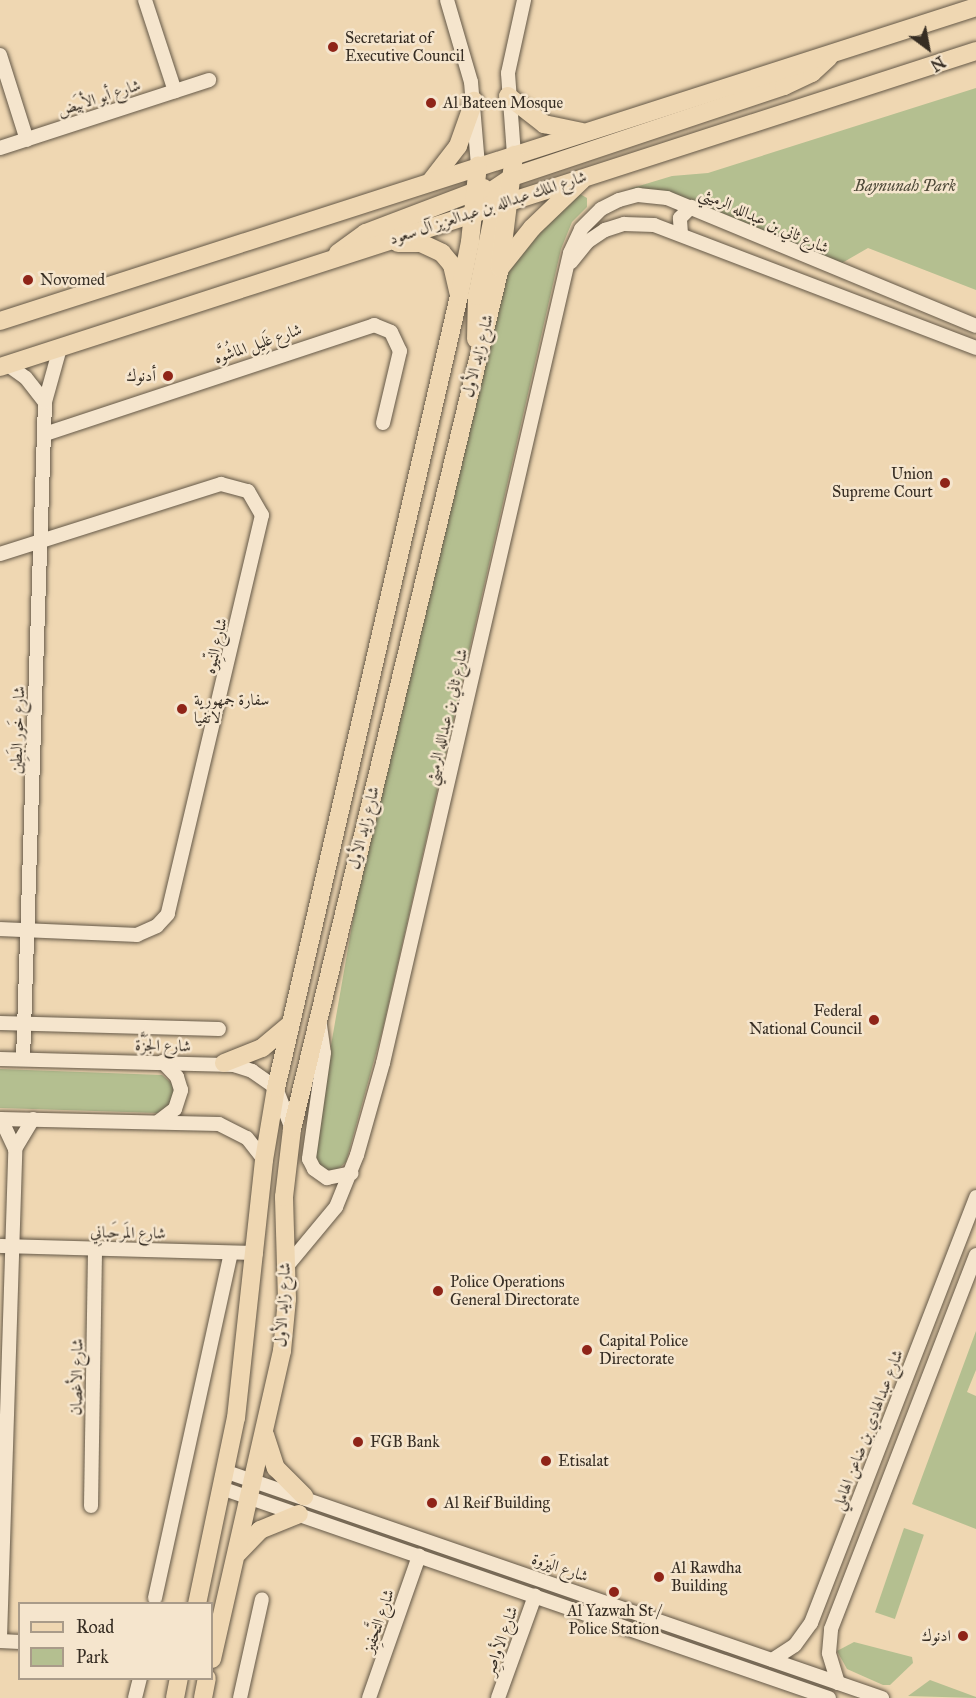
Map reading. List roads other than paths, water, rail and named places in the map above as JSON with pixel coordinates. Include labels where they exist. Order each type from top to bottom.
[{"type":"main road","points":[[0,321],[429,183],[478,165],[586,133],[976,7]]},
{"type":"main road","name":"شارع الملك عبدالله بن عبدالعزيز آل سعود","points":[[4,366],[590,174],[976,51]]},
{"type":"main road","points":[[333,259],[366,233],[501,181],[793,83],[812,73],[832,53]]},
{"type":"main road","points":[[508,96],[544,124],[586,133]]},
{"type":"main road","points":[[429,183],[453,154],[474,101]]},
{"type":"main road","name":"شارع زايد الأول","points":[[213,1654],[282,1351],[287,1266],[284,1197],[292,1129],[500,268],[501,181],[514,155]]},
{"type":"main road","points":[[478,165],[501,181]]},
{"type":"main road","name":"شارع زايد الأول","points":[[197,1602],[225,1481],[256,1253],[264,1160],[276,1088],[459,296],[473,213],[478,165]]},
{"type":"main road","points":[[500,268],[532,228],[590,174]]},
{"type":"main road","points":[[473,213],[501,181]]},
{"type":"main road","points":[[478,352],[476,307],[502,204]]},
{"type":"main road","points":[[382,243],[422,243],[436,248],[452,265],[459,296]]},
{"type":"main road","points":[[224,1063],[262,1048],[289,1025]]},
{"type":"main road","points":[[234,1560],[260,1530],[302,1505],[276,1468],[264,1427]]},
{"type":"main road","points":[[175,1698],[179,1680]]},
{"type":"main road","points":[[202,1698],[206,1680]]},
{"type":"street","points":[[145,0],[174,91]]},
{"type":"street","name":"شارع زايد الأول","points":[[447,0],[462,44],[474,101],[478,165]]},
{"type":"street","name":"شارع زايد الأول","points":[[514,155],[508,96],[509,61],[524,0]]},
{"type":"street","points":[[0,55],[27,140]]},
{"type":"street","name":"شارع أبو الأبيَض","points":[[0,148],[209,80]]},
{"type":"street","name":"شارع ثاني بن عبدالله الرميثي","points":[[287,1266],[328,1217],[352,1173],[383,1063],[577,234],[609,204],[648,195],[691,207],[843,274],[976,327]]},
{"type":"street","points":[[681,234],[680,218],[691,207]]},
{"type":"street","name":"شارع ثاني بن عبدالله الرميثي","points":[[568,267],[587,242],[615,226],[643,223],[681,234],[976,348]]},
{"type":"street","name":"شارع غَلِيل الماشُوَّه","points":[[45,434],[374,325],[391,332],[400,351],[382,423]]},
{"type":"street","name":"شارع خَور البَطِين","points":[[23,1059],[45,402],[60,348]]},
{"type":"street","points":[[4,366],[32,383],[45,402]]},
{"type":"street","name":"شارع النِّيوه","points":[[0,554],[41,539],[221,484],[248,491],[262,515],[168,914],[151,930],[137,935],[0,929]]},
{"type":"street","points":[[319,1018],[324,1053],[309,1159],[314,1169],[327,1178],[352,1173]]},
{"type":"street","points":[[0,1023],[219,1029]]},
{"type":"street","name":"شارع الجَزَّة","points":[[0,1059],[224,1063],[252,1071],[276,1088]]},
{"type":"street","points":[[159,1121],[175,1109],[181,1090],[177,1077],[163,1062]]},
{"type":"street","points":[[276,1088],[292,1129]]},
{"type":"street","points":[[15,1154],[0,1119],[208,1122],[229,1127],[247,1138],[264,1160]]},
{"type":"street","points":[[18,1642],[0,1640],[6,1246],[15,1154],[33,1119]]},
{"type":"street","points":[[0,1160],[15,1154]]},
{"type":"street","name":"شارع عبدالهادي بن ضاعن الهاملي","points":[[772,1660],[788,1651],[806,1631],[976,1197]]},
{"type":"street","name":"شارع المَرحَبانِي","points":[[6,1246],[256,1253]]},
{"type":"street","name":"شارع الأغصان","points":[[91,1506],[95,1249]]},
{"type":"street","points":[[155,1598],[231,1253]]},
{"type":"street","points":[[841,1689],[830,1661],[830,1637],[850,1578],[976,1255]]},
{"type":"street","name":"شارع اليَزوة","points":[[225,1481],[772,1660],[841,1689],[882,1698]]},
{"type":"street","name":"شارع اليَزوة","points":[[302,1505],[419,1556],[829,1698]]},
{"type":"street","name":"شارع التَّحفِيز","points":[[369,1698],[419,1556]]},
{"type":"street","points":[[831,1572],[838,1577],[850,1578]]},
{"type":"street","name":"شارع الأواصِر","points":[[498,1698],[535,1596]]},
{"type":"street","points":[[240,1698],[262,1599]]},
{"type":"street","points":[[135,1698],[140,1680]]},
{"type":"place","name":"Secretariat of Executive Council","points":[[333,47]]},
{"type":"place","name":"Al Bateen Mosque","points":[[431,103]]},
{"type":"place","name":"Novomed","points":[[28,280]]},
{"type":"place","name":"أدنوك","points":[[168,376]]},
{"type":"place","name":"Union Supreme Court","points":[[945,483]]},
{"type":"place","name":"سفارة جمهورية لاتفيا","points":[[182,709]]},
{"type":"place","name":"Federal National Council","points":[[874,1020]]},
{"type":"place","name":"Police Operations General Directorate","points":[[438,1291]]},
{"type":"place","name":"Capital Police Directorate","points":[[587,1350]]},
{"type":"place","name":"FGB Bank","points":[[358,1442]]},
{"type":"place","name":"Etisalat","points":[[546,1461]]},
{"type":"place","name":"Al Reif Building","points":[[432,1503]]},
{"type":"place","name":"Al Rawdha Building","points":[[659,1577]]},
{"type":"place","name":"Al Yazwah St / Police Station","points":[[614,1592]]},
{"type":"place","name":"ادنوك","points":[[963,1636]]},
{"type":"park label","name":"Baynunah Park","points":[[905,186]]}]
